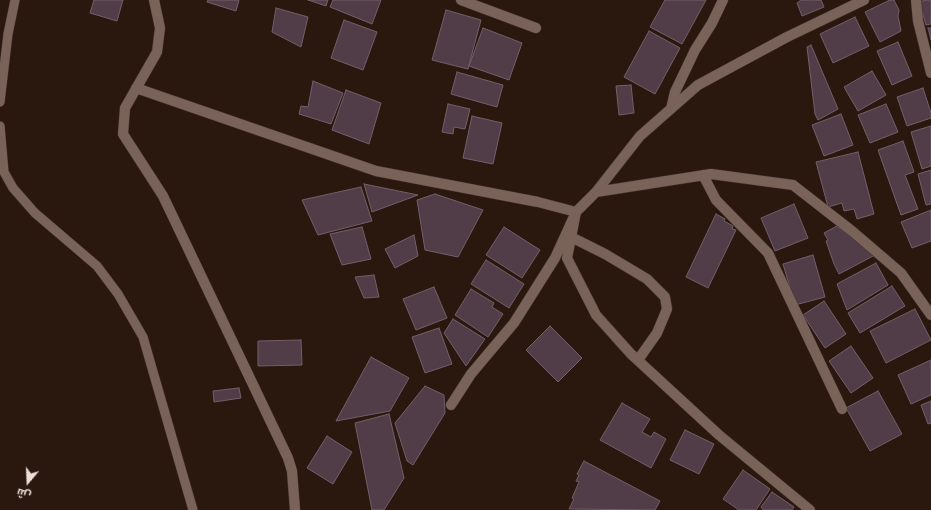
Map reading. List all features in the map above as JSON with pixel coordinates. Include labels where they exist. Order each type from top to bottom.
[{"type":"street","points":[[154,0],[160,28],[157,52],[125,108],[123,134],[163,196],[288,458],[292,471],[295,510]]},
{"type":"street","points":[[461,0],[536,28]]},
{"type":"street","points":[[671,108],[675,92],[695,50],[712,23],[723,0]]},
{"type":"street","points":[[451,405],[471,374],[514,323],[555,258],[576,212],[596,192],[640,136],[698,85],[787,37],[864,0]]},
{"type":"street","points":[[916,0],[918,21],[931,73]]},
{"type":"street","points":[[136,88],[376,171],[538,202],[576,212]]},
{"type":"street","points":[[596,192],[712,174],[793,185],[852,231],[901,273],[931,315]]},
{"type":"street","points":[[703,175],[716,200],[768,253],[842,409]]},
{"type":"street","points":[[576,212],[567,258],[596,315],[638,360],[720,435],[810,510]]},
{"type":"street","points":[[571,237],[605,254],[647,279],[665,297],[667,309],[657,333],[638,360]]},
{"type":"lane","points":[[0,102],[8,34],[15,0]]},
{"type":"lane","points":[[0,126],[4,172],[13,188],[35,213],[97,266],[118,294],[143,337],[193,510]]},
{"type":"building","points":[[94,0],[123,0],[117,21],[90,13]]},
{"type":"building","points":[[208,0],[239,0],[236,11],[207,2]]},
{"type":"building","points":[[308,0],[328,0],[326,6]]},
{"type":"building","points":[[333,0],[381,0],[372,24],[330,7]]},
{"type":"building","points":[[665,0],[706,0],[682,44],[650,27]]},
{"type":"building","points":[[801,0],[821,0],[824,7],[802,16],[797,3]]},
{"type":"building","points":[[890,0],[894,0],[899,10],[898,16],[901,31],[880,42],[865,12]]},
{"type":"building","points":[[931,0],[931,24],[926,25],[919,2]]},
{"type":"building","points":[[276,8],[308,17],[301,47],[272,32]]},
{"type":"building","points":[[446,10],[481,20],[468,69],[432,60]]},
{"type":"building","points":[[855,17],[869,46],[833,63],[820,34]]},
{"type":"building","points":[[344,20],[377,32],[363,70],[331,58]]},
{"type":"building","points":[[483,28],[522,43],[509,80],[469,66]]},
{"type":"building","points":[[928,28],[931,28],[931,40]]},
{"type":"building","points":[[649,31],[680,48],[655,94],[624,77]]},
{"type":"building","points":[[898,42],[912,76],[892,85],[877,51]]},
{"type":"building","points":[[811,45],[838,109],[818,120],[815,114],[807,47]]},
{"type":"building","points":[[872,71],[886,95],[858,111],[844,87]]},
{"type":"building","points":[[457,72],[503,85],[497,107],[451,94]]},
{"type":"building","points":[[313,81],[343,93],[331,124],[299,114],[301,106],[308,107]]},
{"type":"building","points":[[631,85],[634,113],[619,115],[616,86]]},
{"type":"building","points":[[923,88],[931,113],[931,118],[907,126],[897,97]]},
{"type":"building","points":[[346,90],[381,103],[369,144],[332,130]]},
{"type":"building","points":[[448,104],[470,109],[465,129],[454,127],[453,134],[442,132]]},
{"type":"building","points":[[886,104],[898,132],[870,143],[858,115]]},
{"type":"building","points":[[841,114],[853,145],[824,156],[812,125]]},
{"type":"building","points":[[472,116],[502,123],[493,164],[463,158]]},
{"type":"building","points":[[931,126],[931,166],[922,169],[911,132]]},
{"type":"building","points":[[903,141],[914,172],[905,175],[918,209],[901,215],[878,150]]},
{"type":"building","points":[[858,152],[874,214],[857,219],[854,209],[844,211],[842,203],[828,207],[816,162]]},
{"type":"building","points":[[931,170],[931,204],[926,205],[918,174]]},
{"type":"building","points":[[364,184],[418,195],[372,212]]},
{"type":"building","points":[[361,187],[372,221],[318,235],[302,200]]},
{"type":"building","points":[[435,194],[483,210],[458,257],[425,250],[417,200]]},
{"type":"building","points":[[794,204],[808,238],[775,251],[761,218]]},
{"type":"building","points":[[931,210],[931,241],[912,248],[901,222]]},
{"type":"building","points":[[716,214],[733,226],[732,229],[736,230],[708,288],[686,277]]},
{"type":"building","points":[[837,226],[875,255],[839,274],[826,241],[828,240],[824,233]]},
{"type":"building","points":[[362,227],[371,259],[342,265],[330,234]]},
{"type":"building","points":[[504,227],[540,250],[522,278],[486,255]]},
{"type":"building","points":[[414,235],[418,256],[395,268],[385,249]]},
{"type":"building","points":[[813,255],[825,297],[795,305],[783,264]]},
{"type":"building","points":[[486,260],[524,284],[509,308],[471,284]]},
{"type":"building","points":[[876,263],[888,285],[847,310],[837,284]]},
{"type":"building","points":[[374,275],[379,297],[364,298],[355,277]]},
{"type":"building","points":[[892,286],[905,306],[860,333],[848,313]]},
{"type":"building","points":[[434,287],[447,318],[416,330],[403,299]]},
{"type":"building","points":[[471,289],[494,303],[492,307],[503,314],[488,337],[455,315]]},
{"type":"building","points":[[824,301],[846,334],[825,348],[803,315]]},
{"type":"building","points":[[915,309],[931,340],[886,363],[870,331]]},
{"type":"building","points":[[453,319],[485,339],[466,366],[444,333]]},
{"type":"building","points":[[550,326],[582,358],[558,382],[526,350]]},
{"type":"building","points":[[439,328],[452,364],[425,373],[412,337]]},
{"type":"building","points":[[301,340],[302,365],[258,366],[258,341]]},
{"type":"building","points":[[851,346],[873,378],[851,393],[829,361]]},
{"type":"building","points":[[371,357],[409,378],[390,411],[336,421]]},
{"type":"building","points":[[931,360],[931,395],[911,404],[898,375]]},
{"type":"building","points":[[425,386],[444,395],[445,413],[413,465],[407,461],[395,423]]},
{"type":"building","points":[[239,388],[241,398],[214,402],[213,391]]},
{"type":"building","points":[[878,391],[902,434],[870,451],[846,408]]},
{"type":"building","points":[[931,401],[931,423],[928,424],[921,405]]},
{"type":"building","points":[[622,403],[650,419],[642,432],[651,437],[654,432],[666,439],[651,468],[600,440]]},
{"type":"building","points":[[389,414],[404,478],[384,510],[372,510],[355,423]]},
{"type":"building","points":[[685,430],[714,444],[699,474],[670,460]]},
{"type":"building","points":[[327,436],[352,452],[333,484],[307,468]]},
{"type":"building","points":[[584,461],[660,501],[655,510],[569,509],[574,499],[572,498],[579,482],[576,481],[579,475],[577,474]]},
{"type":"building","points":[[743,470],[770,489],[756,510],[739,510],[723,499]]},
{"type":"building","points":[[772,492],[794,507],[792,510],[763,510],[761,507]]}]
